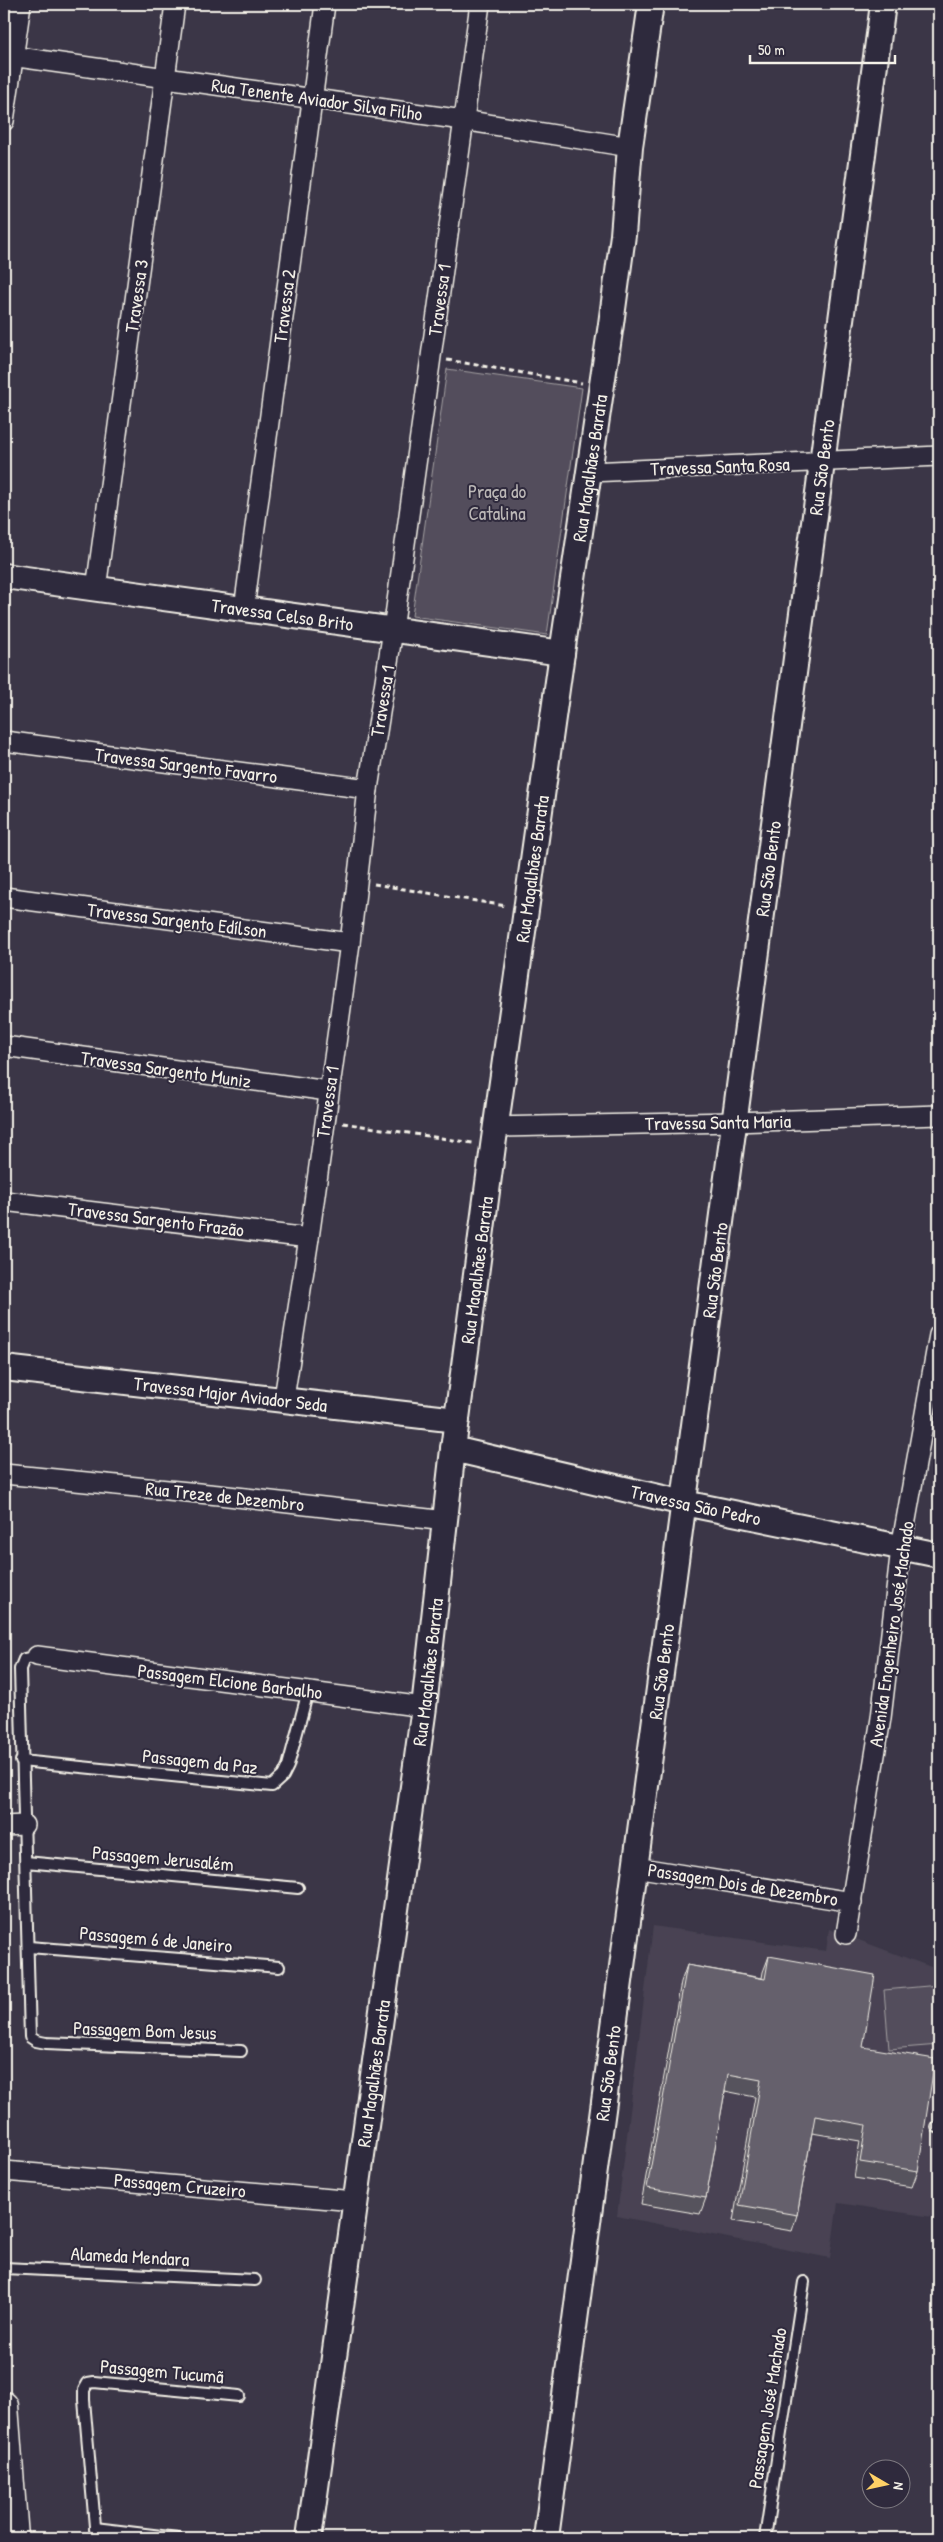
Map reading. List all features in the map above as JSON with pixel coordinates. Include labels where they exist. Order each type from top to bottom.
[{"type":"main road","points":[[4,2406],[14,2538]]},
{"type":"street","points":[[4,121],[8,55],[21,4]]},
{"type":"street","name":"Travessa 3","points":[[96,589],[175,4]]},
{"type":"street","name":"Travessa 2","points":[[244,609],[325,4]]},
{"type":"street","name":"Travessa 1","points":[[284,1398],[309,1238],[350,943],[368,789],[394,630],[480,4]]},
{"type":"street","name":"Rua Magalhães Barata","points":[[309,2538],[424,1707],[457,1420],[495,1136],[562,653],[590,472],[623,235],[630,147],[651,4]]},
{"type":"street","name":"Rua São Bento","points":[[546,2538],[883,4]]},
{"type":"street","name":"Rua Tenente Aviador Silva Filho","points":[[8,55],[165,79],[464,120],[630,147]]},
{"type":"street","name":"Travessa Santa Rosa","points":[[590,472],[939,456]]},
{"type":"street","name":"Travessa Celso Brito","points":[[4,576],[562,653]]},
{"type":"street","name":"Travessa Sargento Favarro","points":[[4,741],[368,789]]},
{"type":"street","name":"Travessa Sargento Edílson","points":[[4,897],[350,943]]},
{"type":"street","name":"Travessa Sargento Muniz","points":[[4,1046],[328,1092]]},
{"type":"street","name":"Travessa Santa Maria","points":[[495,1136],[734,1122],[939,1115]]},
{"type":"street","name":"Travessa Sargento Frazão","points":[[4,1200],[309,1238]]},
{"type":"street","name":"Avenida Engenheiro José Machado","points":[[846,1934],[881,1718],[902,1548],[939,1335]]},
{"type":"street","name":"Travessa Major Aviador Seda","points":[[4,1368],[284,1398],[457,1420]]},
{"type":"street","name":"Travessa São Pedro","points":[[454,1449],[684,1503],[939,1555]]},
{"type":"street","name":"Rua Treze de Dezembro","points":[[4,1474],[219,1495],[446,1521]]},
{"type":"street","name":"Passagem Elcione Barbalho","points":[[37,1656],[424,1707]]},
{"type":"street","points":[[4,1826],[24,1824]]},
{"type":"street","name":"Passagem Dois de Dezembro","points":[[635,1867],[852,1902]]},
{"type":"street","name":"Passagem Cruzeiro","points":[[4,2171],[355,2201]]},
{"type":"lane","points":[[29,1946],[21,1761],[20,1670],[24,1659],[37,1656]]},
{"type":"lane","name":"Passagem da Paz","points":[[21,1761],[272,1786],[283,1776],[288,1766],[308,1691]]},
{"type":"lane","name":"Passagem Jerusalém","points":[[26,1862],[298,1888]]},
{"type":"lane","name":"Passagem 6 de Janeiro","points":[[29,1946],[279,1967]]},
{"type":"lane","name":"Passagem Bom Jesus","points":[[29,1946],[30,2034],[36,2041],[46,2043],[241,2051]]},
{"type":"lane","name":"Alameda Mendara","points":[[4,2268],[255,2280]]},
{"type":"lane","name":"Passagem José Machado","points":[[765,2538],[804,2282]]},
{"type":"lane","name":"Passagem Tucumã","points":[[95,2533],[84,2400],[84,2390],[88,2383],[94,2382],[239,2396]]},
{"type":"lane","points":[[95,2533],[178,2538]]},
{"type":"path","points":[[431,358],[602,386]]},
{"type":"path","points":[[358,881],[526,909]]},
{"type":"path","points":[[324,1121],[495,1136]]},
{"type":"shaded area","points":[[653,1926],[826,1951],[829,1929],[939,1970],[939,2218],[838,2203],[830,2258],[617,2216]]},
{"type":"green space","name":"Praça do Catalina","points":[[447,369],[582,388],[547,635],[412,616]]},
{"type":"green space","points":[[939,1985],[939,2045],[889,2049],[884,1990]]},
{"type":"building","points":[[769,1956],[875,1975],[863,2047],[935,2059],[918,2171],[860,2162],[866,2125],[815,2116],[797,2215],[739,2205],[761,2080],[728,2074],[706,2198],[647,2188],[687,1965],[765,1979]]}]
